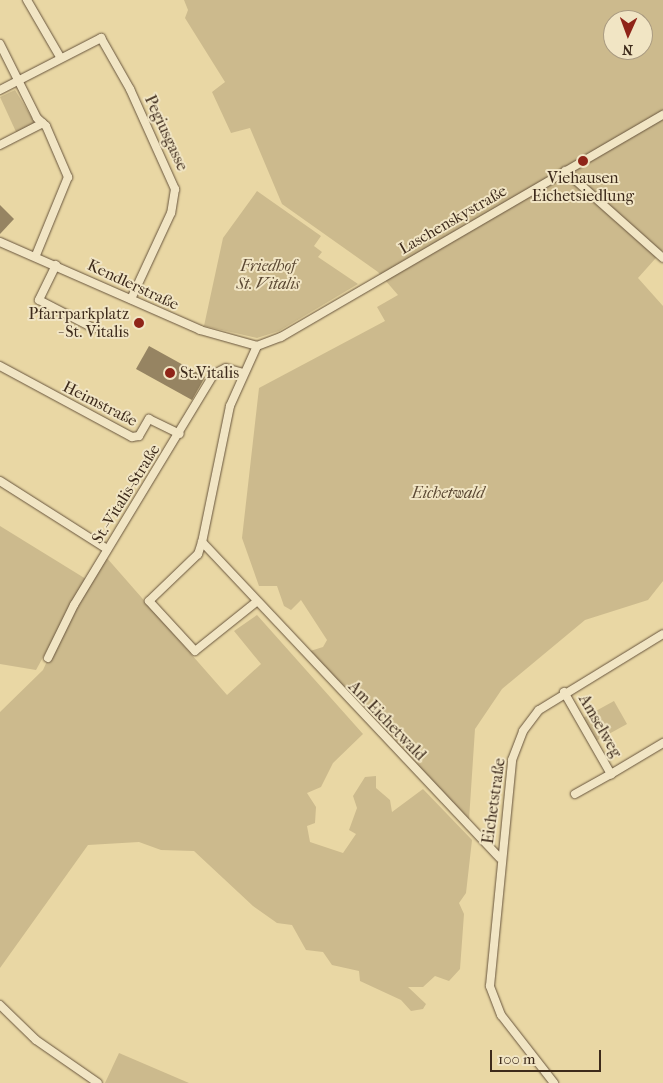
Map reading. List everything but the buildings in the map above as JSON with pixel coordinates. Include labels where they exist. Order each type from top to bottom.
[{"type":"street","points":[[0,90],[60,57],[27,0]]},
{"type":"street","name":"Pegiusgasse","points":[[60,57],[101,38],[130,89],[175,189],[171,213],[131,298]]},
{"type":"street","points":[[0,44],[68,176],[36,255]]},
{"type":"street","name":"Laschenskystraße","points":[[257,346],[280,337],[663,115]]},
{"type":"street","points":[[0,145],[42,123]]},
{"type":"street","points":[[564,171],[663,258]]},
{"type":"street","name":"Kendlerstraße","points":[[0,242],[36,255],[208,334],[257,346]]},
{"type":"street","points":[[56,265],[39,300],[92,328]]},
{"type":"street","points":[[256,603],[195,651],[149,600],[198,554],[230,406],[257,346]]},
{"type":"street","name":"Heimstraße","points":[[0,366],[132,437],[139,436],[149,419],[180,434]]},
{"type":"street","name":"St.-Vitalis-Straße","points":[[48,658],[60,628],[107,549],[180,434],[215,372],[226,368],[244,373]]},
{"type":"street","points":[[0,481],[107,549]]},
{"type":"street","name":"Am Eichetwald","points":[[202,542],[256,603],[500,858]]},
{"type":"street","name":"Eichetstraße","points":[[554,1083],[500,1015],[490,986],[490,958],[512,760],[523,731],[539,710],[564,692],[663,634]]},
{"type":"street","name":"Amselweg","points":[[564,692],[611,774]]},
{"type":"street","name":"Amselweg","points":[[575,794],[663,743]]},
{"type":"street","points":[[0,1004],[36,1040],[98,1083]]},
{"type":"green space","name":"Eichetwald","points":[[184,0],[663,0],[663,250],[638,278],[663,306],[663,581],[648,600],[585,620],[502,689],[475,729],[469,820],[307,652],[323,647],[327,640],[301,600],[291,610],[284,606],[277,586],[259,586],[242,538],[259,388],[385,321],[377,307],[398,295],[378,272],[282,204],[250,128],[231,133],[212,92],[225,82],[185,18],[188,10]]},
{"type":"green space","points":[[15,90],[35,123],[17,134],[0,97]]},
{"type":"green space","name":"Friedhof St. Vitalis","points":[[257,191],[321,236],[314,246],[322,252],[318,257],[358,284],[279,331],[257,338],[204,326],[223,238]]},
{"type":"green space","points":[[0,526],[86,579],[36,670],[0,664]]},
{"type":"green space","points":[[106,557],[227,695],[261,664],[234,631],[257,615],[363,734],[333,763],[321,787],[307,793],[316,807],[315,823],[307,826],[310,842],[343,853],[356,834],[349,830],[357,808],[353,796],[365,777],[376,776],[376,788],[390,800],[392,812],[423,789],[472,840],[466,893],[459,903],[464,914],[460,969],[449,981],[435,976],[423,987],[408,987],[426,1004],[423,1009],[411,1011],[401,1000],[360,981],[359,971],[332,965],[323,952],[306,950],[292,925],[277,923],[253,906],[194,851],[161,850],[139,842],[88,845],[0,968],[0,712],[43,670],[61,630]]},
{"type":"green space","points":[[614,701],[627,724],[596,741],[583,718]]},
{"type":"green space","points":[[119,1053],[189,1083],[105,1083]]},
{"type":"place","name":"Viehausen Eichetsiedlung","points":[[583,161]]},
{"type":"place","name":"Pfarrparkplatz - St. Vitalis","points":[[139,323]]},
{"type":"place","name":"St.Vitalis","points":[[170,373]]}]
